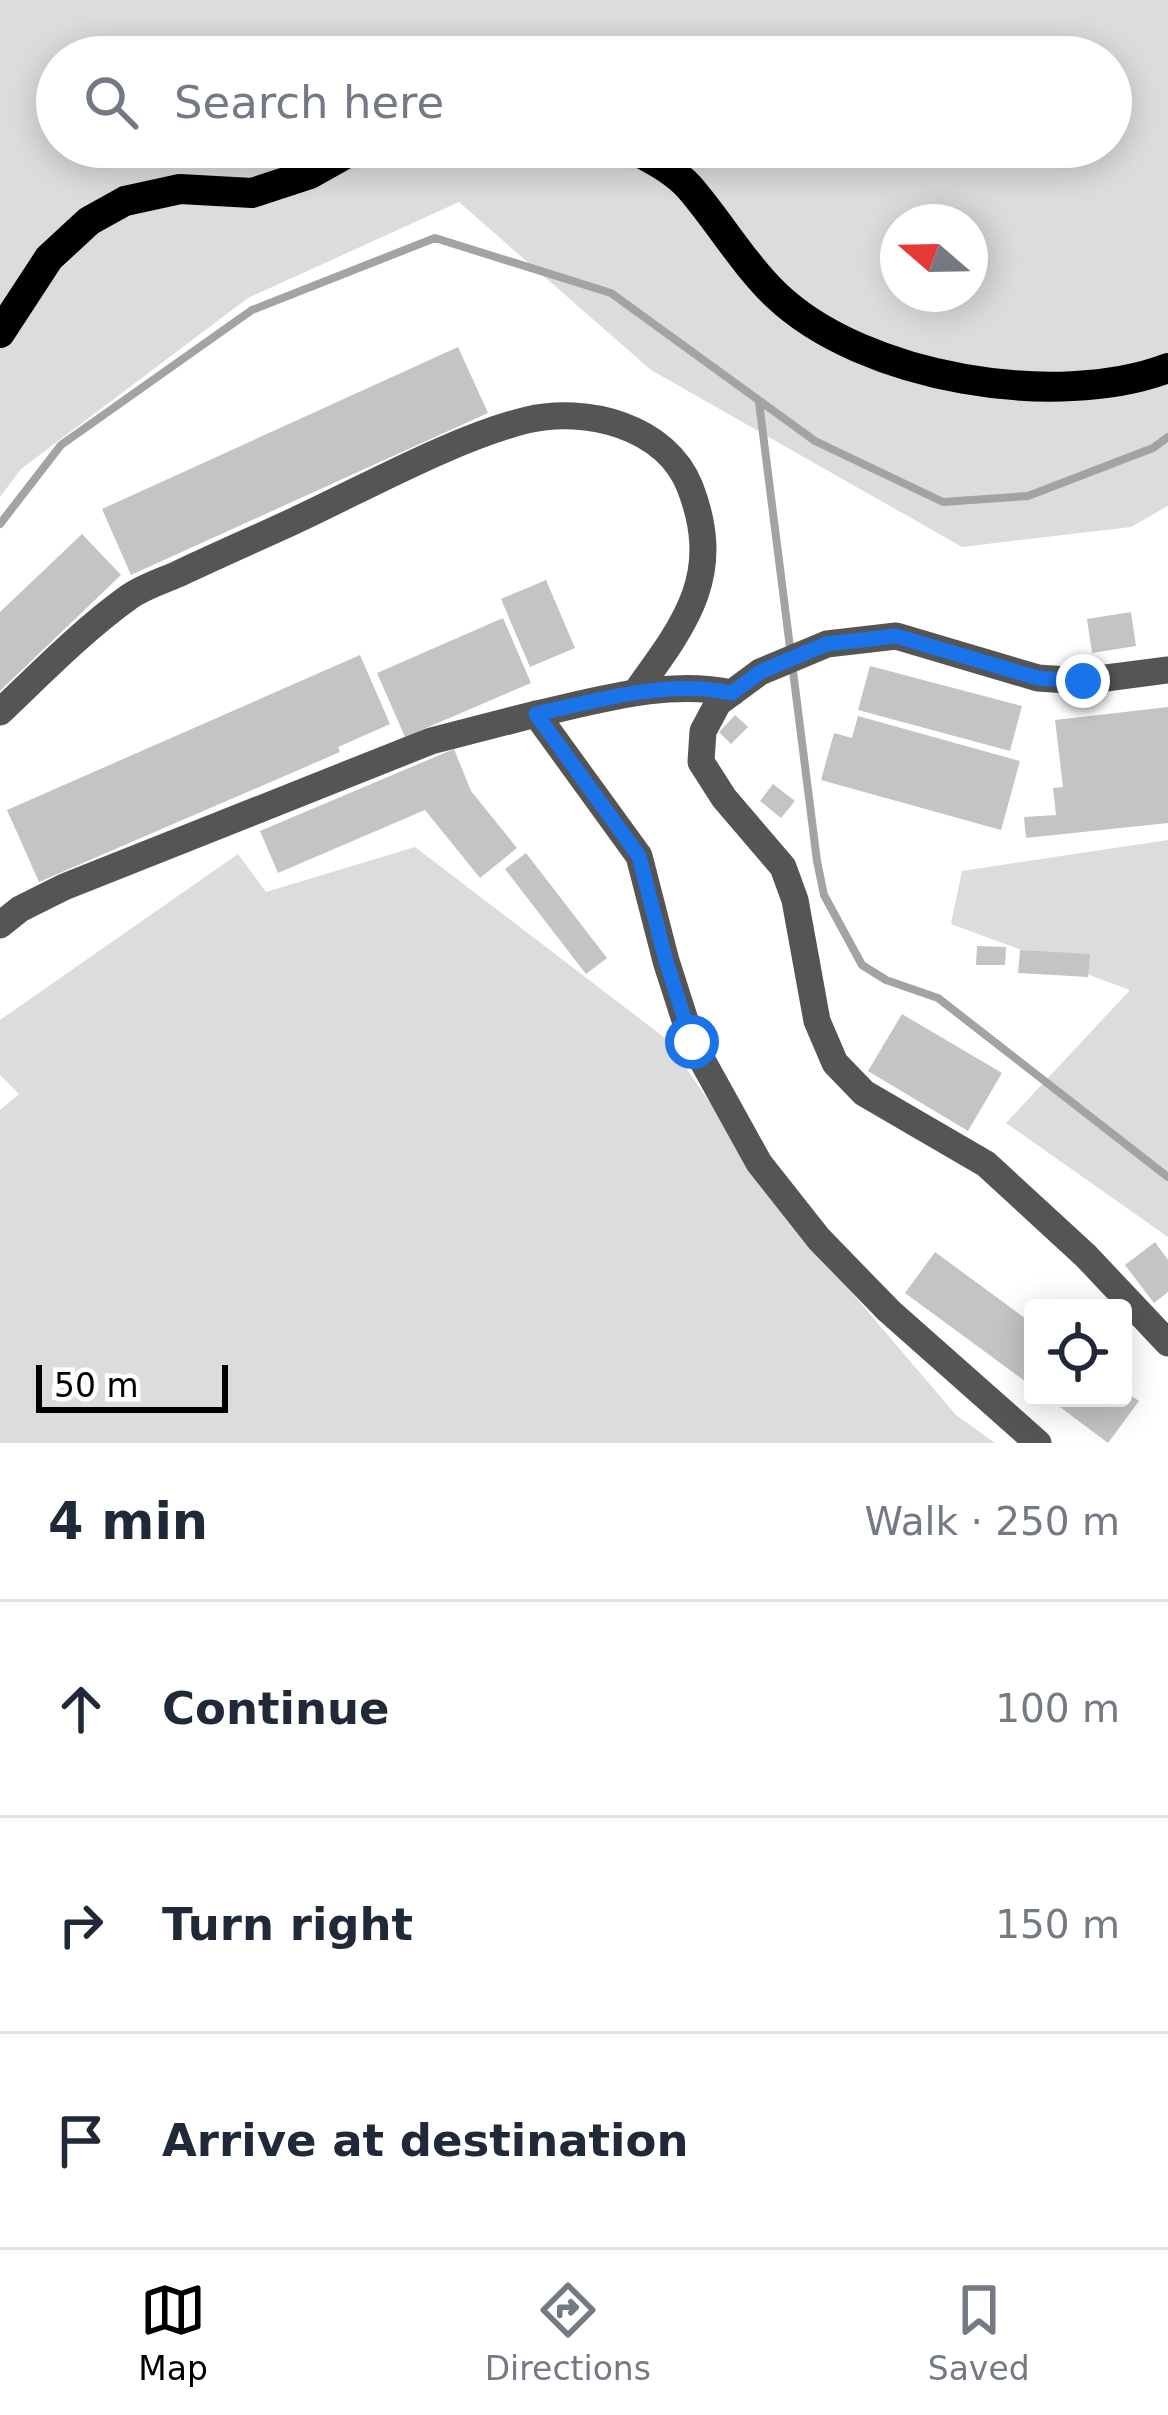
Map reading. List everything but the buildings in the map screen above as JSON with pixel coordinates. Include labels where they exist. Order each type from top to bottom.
[{"type":"main road","points":[[0,333],[49,258],[89,220],[125,200],[180,189],[252,194],[321,168]]},
{"type":"main road","points":[[662,168],[687,184],[749,268],[782,300],[842,338],[894,359],[985,382],[1060,387],[1122,382],[1168,368]]},
{"type":"street","points":[[0,712],[131,596],[466,442],[527,420],[557,416],[616,423],[644,435],[669,455],[687,480],[705,535],[704,566],[695,598],[634,693]]},
{"type":"street","points":[[1168,670],[1083,681],[1038,678],[896,636],[826,644],[776,665],[718,704],[704,730],[700,762],[783,867],[795,900],[817,1021],[836,1063],[864,1093],[986,1164],[1086,1256],[1168,1343]]},
{"type":"street","points":[[0,925],[64,887],[431,741],[634,693],[704,687],[732,693]]},
{"type":"street","points":[[536,714],[639,856],[692,1042],[759,1163],[819,1239],[890,1311],[1038,1443]]},
{"type":"shaded area","points":[[0,0],[1168,0],[1168,506],[1131,527],[962,547],[651,370],[459,202],[248,298],[21,469],[0,497]]},
{"type":"shaded area","points":[[1168,840],[1168,1237],[1006,1123],[1130,990],[951,924],[962,871]]},
{"type":"shaded area","points":[[415,847],[665,1038],[799,1231],[956,1415],[995,1443],[0,1443],[0,1110],[19,1094],[0,1075],[0,1020],[238,854],[266,892]]},
{"type":"waterway","points":[[0,524],[61,445],[252,310],[435,238],[611,293],[815,441],[943,502],[1028,496],[1153,448],[1168,437]]},
{"type":"waterway","points":[[759,402],[824,895],[862,965],[886,980],[938,998],[1168,1177]]},
{"type":"route","points":[[692,1042],[639,856],[536,714],[634,693],[704,687],[732,693],[760,672],[826,644],[896,636],[1038,678],[1083,681]]}]
